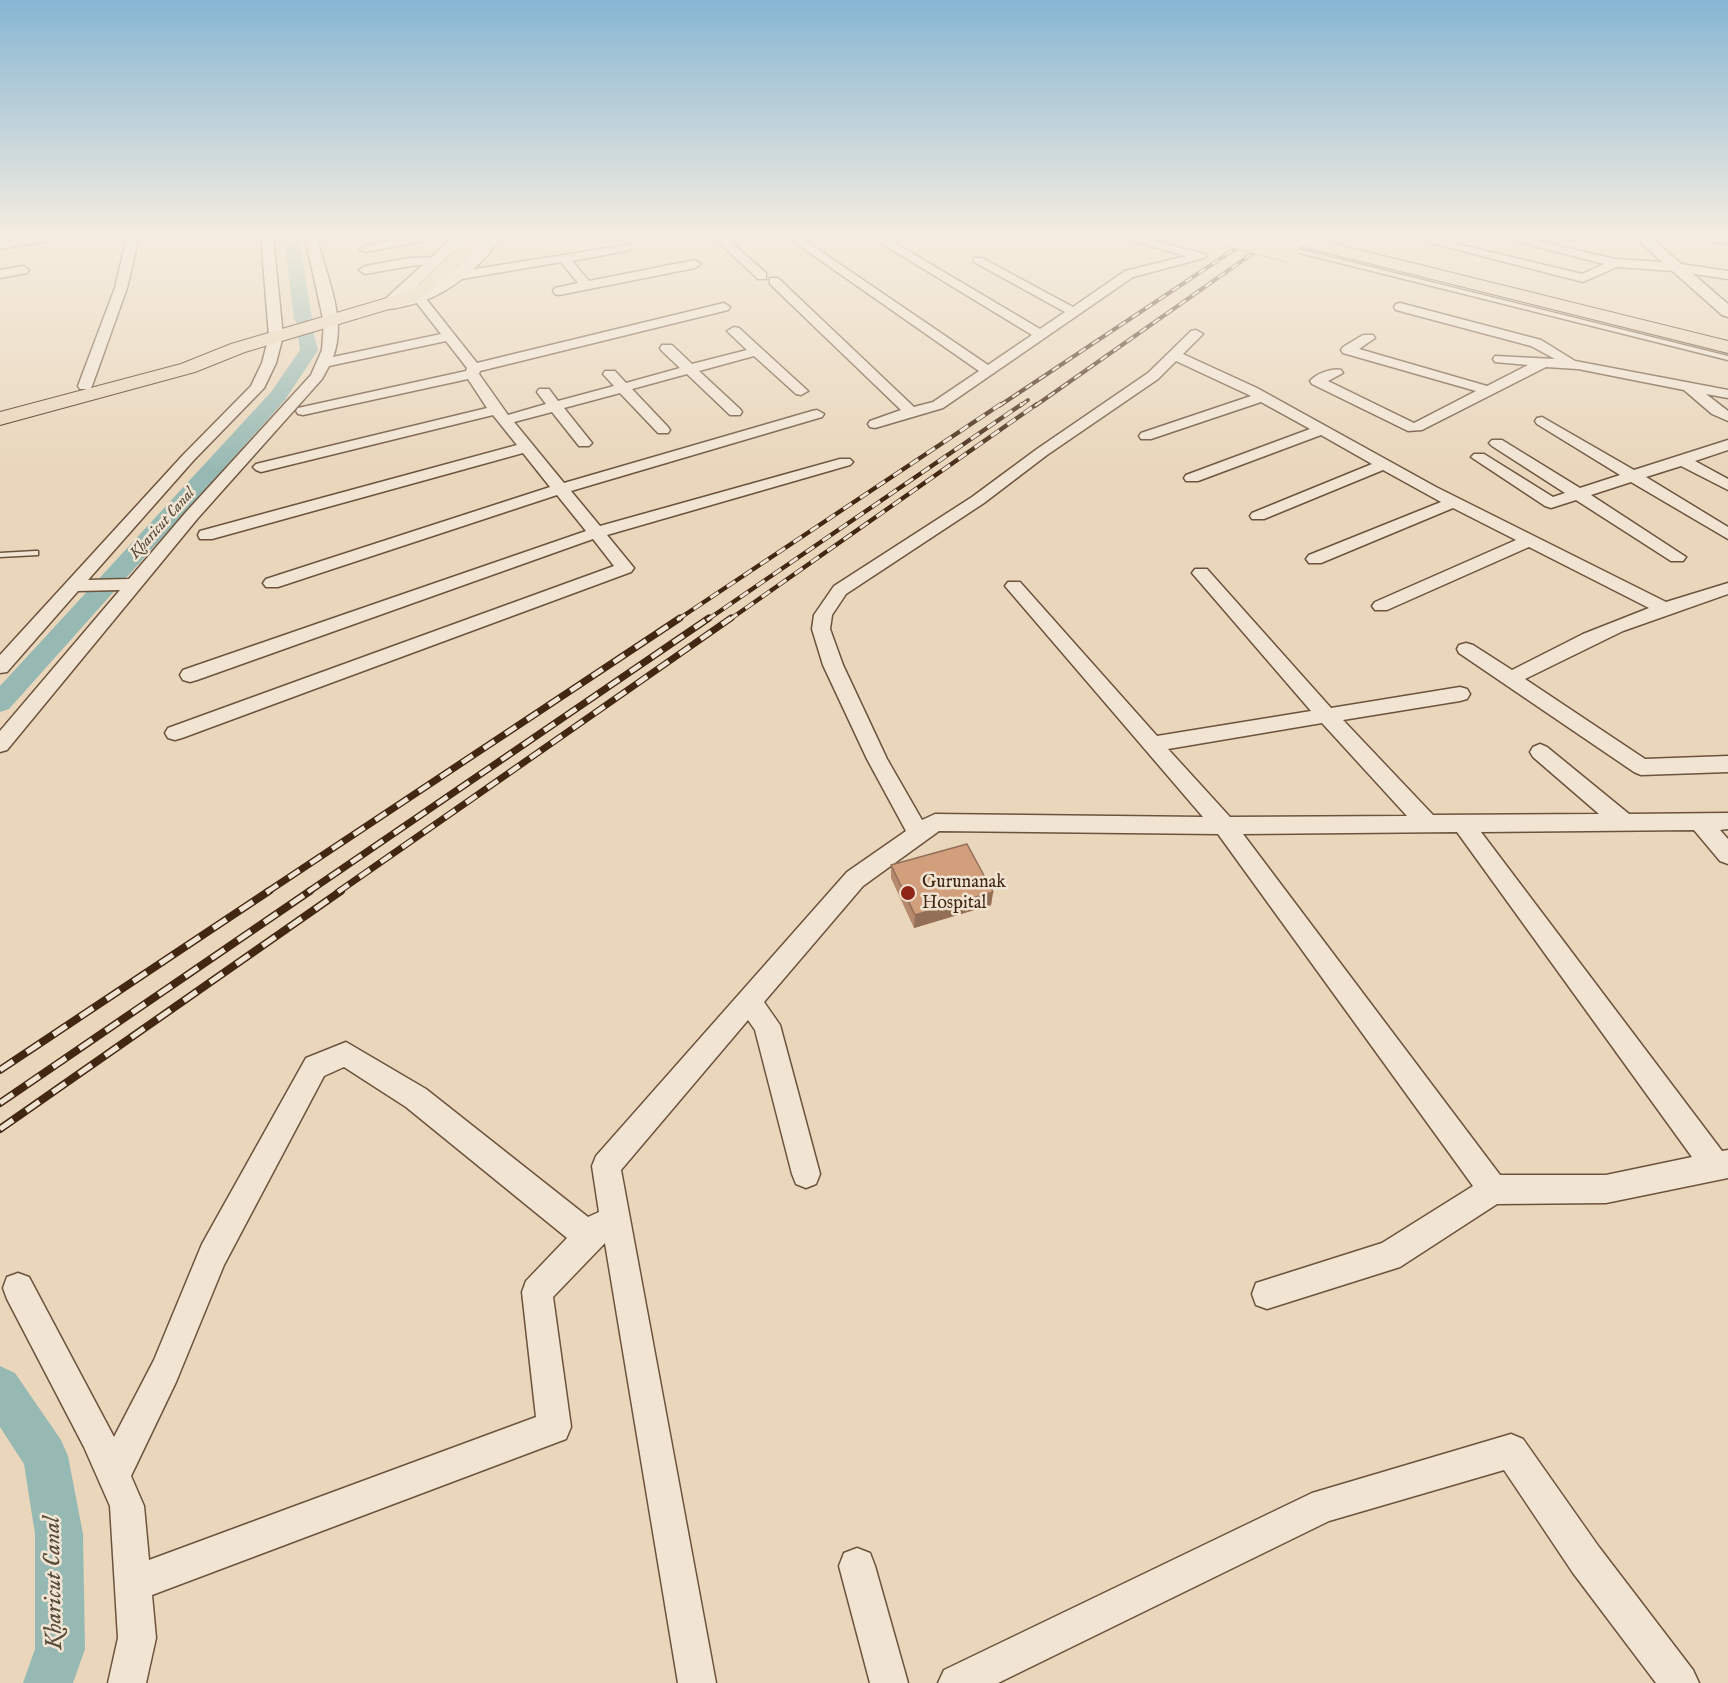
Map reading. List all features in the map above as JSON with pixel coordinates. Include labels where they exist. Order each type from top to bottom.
[{"type":"main road","points":[[0,419],[188,368],[238,348],[348,316]]},
{"type":"main road","points":[[1554,316],[1728,363]]},
{"type":"main road","points":[[1594,316],[1728,347]]},
{"type":"main road","points":[[0,408],[183,359],[238,348]]},
{"type":"street","points":[[85,386],[111,316]]},
{"type":"street","points":[[0,667],[188,458],[257,388],[269,363],[276,336],[274,316]]},
{"type":"street","points":[[0,745],[192,514],[317,376],[329,350],[328,316]]},
{"type":"street","points":[[175,734],[625,568],[500,415],[473,371],[433,316]]},
{"type":"street","points":[[303,411],[473,371],[691,316]]},
{"type":"street","points":[[808,316],[911,412]]},
{"type":"street","points":[[907,316],[988,371]]},
{"type":"street","points":[[1008,316],[1041,335]]},
{"type":"street","points":[[875,424],[938,405],[1069,316]]},
{"type":"street","points":[[1432,316],[1536,343],[1578,366]]},
{"type":"street","points":[[734,331],[801,391]]},
{"type":"street","points":[[919,834],[877,759],[833,665],[821,629],[823,615],[840,590],[978,500],[1042,452],[1153,376],[1196,334]]},
{"type":"street","points":[[323,363],[447,336]]},
{"type":"street","points":[[1368,338],[1348,350],[1490,391]]},
{"type":"street","points":[[667,348],[735,412]]},
{"type":"street","points":[[261,467],[500,415],[554,406],[757,351]]},
{"type":"street","points":[[1175,355],[1218,377],[1245,386],[1383,465],[1663,608]]},
{"type":"street","points":[[1500,359],[1578,366],[1728,394]]},
{"type":"street","points":[[1336,373],[1317,381],[1408,427],[1422,425],[1545,362]]},
{"type":"street","points":[[610,374],[663,430]]},
{"type":"street","points":[[1688,386],[1717,411],[1728,417]]},
{"type":"street","points":[[544,392],[584,443]]},
{"type":"street","points":[[1146,436],[1263,397]]},
{"type":"street","points":[[272,583],[560,489],[817,414]]},
{"type":"street","points":[[1542,421],[1728,534]]},
{"type":"street","points":[[1192,478],[1321,430]]},
{"type":"street","points":[[1497,442],[1677,557]]},
{"type":"street","points":[[1527,510],[1728,445]]},
{"type":"street","points":[[206,535],[526,447]]},
{"type":"street","points":[[1479,457],[1551,503]]},
{"type":"street","points":[[1682,460],[1728,485]]},
{"type":"street","points":[[190,675],[595,533],[845,462]]},
{"type":"street","points":[[1257,516],[1383,465]]},
{"type":"street","points":[[1315,559],[1454,502]]},
{"type":"street","points":[[1381,606],[1530,540]]},
{"type":"street","points":[[1201,573],[1326,715],[1428,825]]},
{"type":"street","points":[[73,586],[135,584]]},
{"type":"street","points":[[1014,586],[1224,825],[1493,1190]]},
{"type":"street","points":[[1511,679],[1567,648],[1663,608],[1728,588]]},
{"type":"street","points":[[1466,649],[1641,767],[1728,764]]},
{"type":"street","points":[[1152,744],[1460,694]]},
{"type":"street","points":[[1540,752],[1624,822]]},
{"type":"street","points":[[1700,821],[1728,855]]},
{"type":"street","points":[[697,1683],[606,1166],[855,879],[935,822],[1428,825],[1728,821]]},
{"type":"street","points":[[1267,1294],[1389,1256],[1493,1190],[1606,1189],[1722,1165],[1463,824]]},
{"type":"street","points":[[749,1001],[767,1025],[806,1174]]},
{"type":"street","points":[[113,1476],[165,1371],[213,1255],[315,1067],[346,1054],[406,1092],[589,1237]]},
{"type":"street","points":[[133,1584],[554,1427],[537,1292],[614,1212]]},
{"type":"street","points":[[18,1288],[96,1435],[127,1506],[137,1638],[127,1683]]},
{"type":"street","points":[[957,1683],[1324,1505],[1511,1450],[1586,1560],[1680,1683]]},
{"type":"street","points":[[857,1566],[889,1683]]},
{"type":"lane","points":[[1565,316],[1728,358]]},
{"type":"lane","points":[[1583,316],[1728,351]]},
{"type":"lane","points":[[0,555],[34,553]]},
{"type":"building","points":[[967,844],[993,892],[915,915],[891,865]]},
{"type":"waterway","name":"Kharicut Canal","points":[[0,703],[278,396],[309,350],[307,335]]},
{"type":"waterway","name":"Kharicut Canal","points":[[0,1388],[45,1456],[59,1534],[60,1649],[48,1683]]},
{"type":"railway","points":[[999,406],[1135,316]]},
{"type":"railway","points":[[1035,406],[1164,316]]},
{"type":"railway","points":[[1020,406],[1028,400]]},
{"type":"railway","points":[[680,618],[1001,404]]},
{"type":"railway","points":[[707,620],[1022,404]]},
{"type":"railway","points":[[729,620],[1037,404]]},
{"type":"railway","points":[[267,892],[680,618]]},
{"type":"railway","points":[[308,892],[709,618]]},
{"type":"railway","points":[[338,892],[731,618]]},
{"type":"railway","points":[[0,1070],[269,891]]},
{"type":"railway","points":[[0,1103],[310,891]]},
{"type":"railway","points":[[0,1129],[341,891]]},
{"type":"place","name":"Gurunanak Hospital","points":[[908,893]]}]
